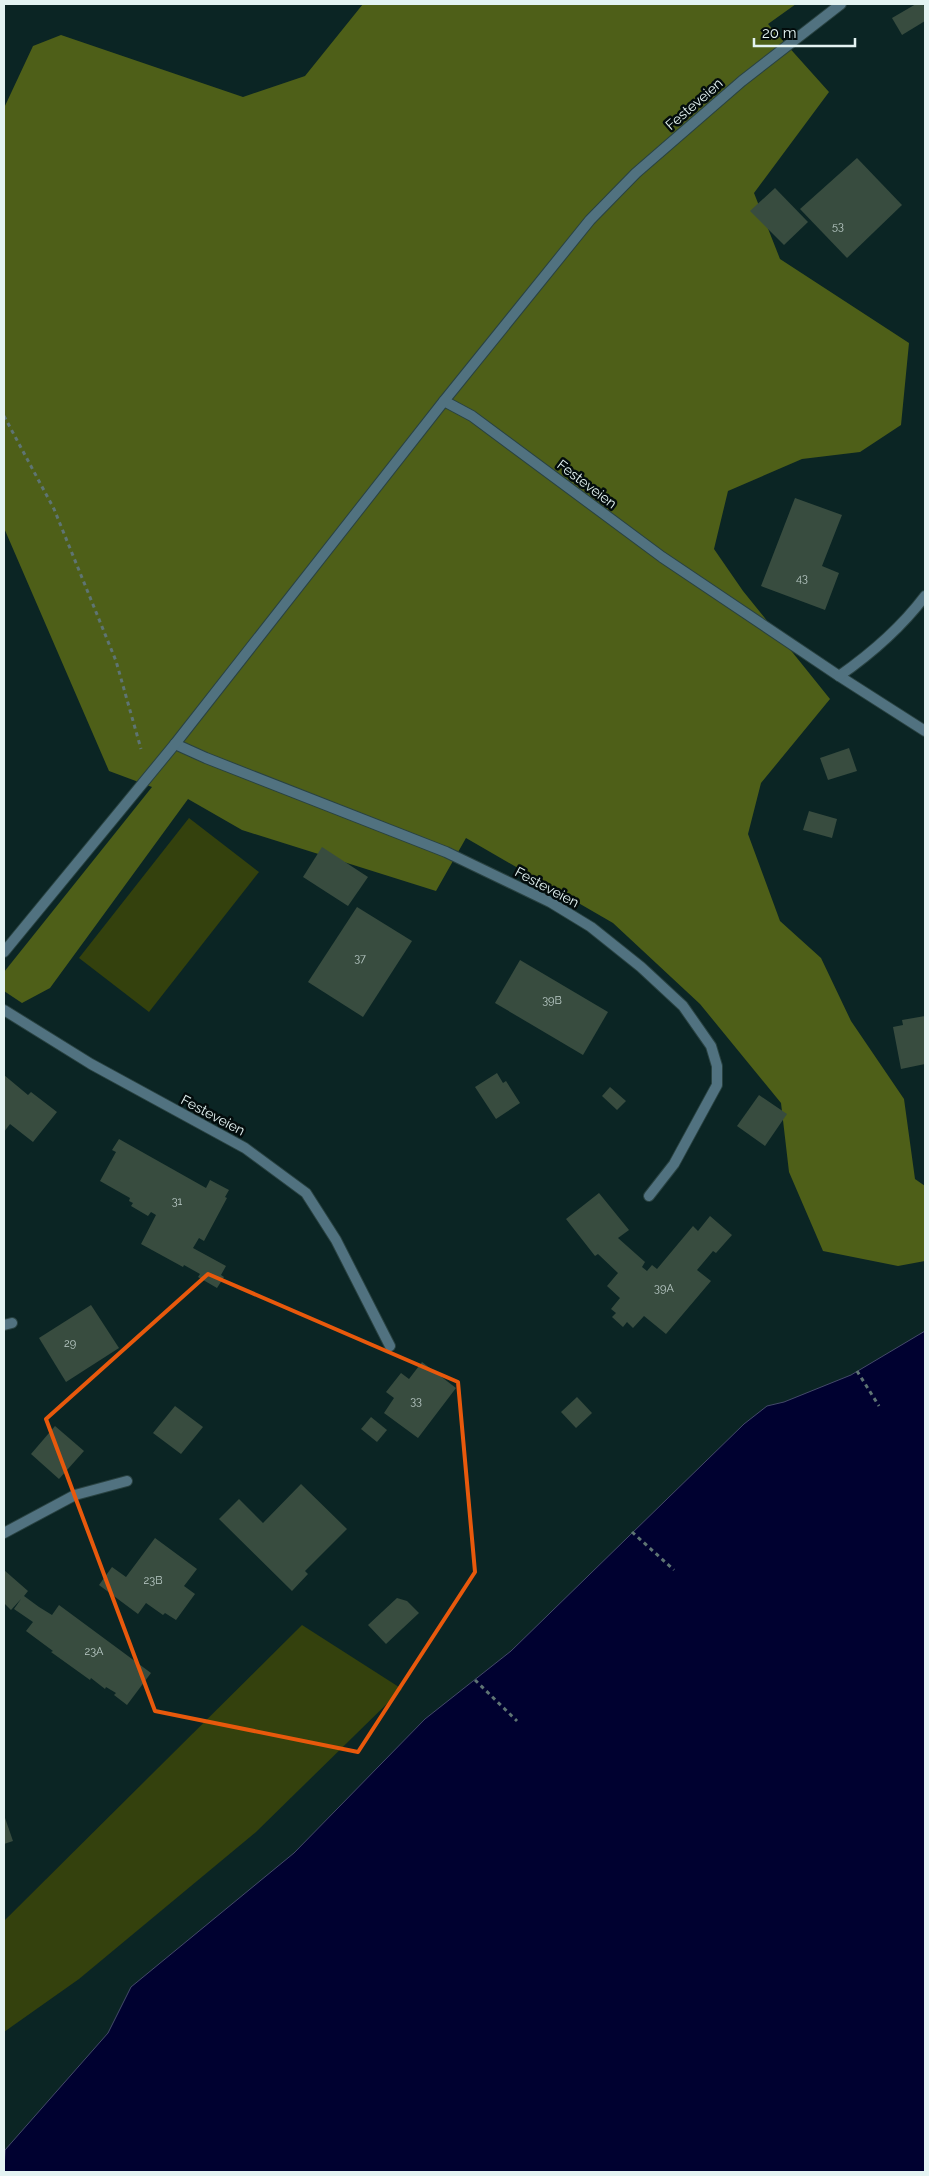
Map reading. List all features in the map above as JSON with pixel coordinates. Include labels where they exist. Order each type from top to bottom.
[{"type":"street","name":"Festeveien","points":[[4,952],[175,744],[444,401],[590,220],[636,174],[742,81],[841,4]]},
{"type":"street","name":"Festeveien","points":[[444,401],[472,416],[662,557],[839,676],[925,731]]},
{"type":"street","points":[[839,676],[873,652],[907,620],[925,596]]},
{"type":"street","name":"Festeveien","points":[[175,744],[454,856],[550,902],[591,927],[642,967],[683,1006],[711,1046],[717,1066],[717,1085],[674,1164],[649,1196]]},
{"type":"street","name":"Festeveien","points":[[4,1010],[91,1064],[245,1148],[306,1193],[336,1240],[390,1346]]},
{"type":"street","points":[[4,1533],[75,1495],[127,1481]]},
{"type":"path","points":[[4,416],[54,509],[116,661],[144,760],[152,772]]},
{"type":"path","points":[[857,1371],[879,1406]]},
{"type":"path","points":[[632,1532],[674,1570]]},
{"type":"path","points":[[475,1680],[517,1721]]},
{"type":"highlighted area","points":[[208,1274],[458,1382],[475,1572],[358,1752],[155,1711],[46,1419]]},
{"type":"green space","points":[[363,4],[796,4],[768,24],[829,92],[754,193],[780,259],[909,343],[901,425],[860,452],[802,459],[728,491],[714,549],[743,591],[830,699],[761,783],[748,834],[780,921],[821,958],[851,1021],[904,1099],[915,1179],[925,1186],[925,1261],[898,1266],[823,1251],[789,1172],[781,1103],[700,1004],[613,923],[466,838],[436,891],[242,830],[188,799],[50,988],[22,1003],[4,991],[4,972],[152,787],[109,771],[4,528],[4,108],[33,46],[61,35],[243,97],[305,76]]},
{"type":"green space","points":[[189,818],[259,872],[149,1012],[79,958]]},
{"type":"green space","points":[[302,1625],[402,1689],[256,1832],[79,1979],[4,2032],[4,1921]]},
{"type":"shaded area","points":[[925,1331],[925,2172],[4,2172],[5,2150],[108,2033],[131,1987],[294,1853],[425,1719],[511,1651],[744,1424],[767,1406],[784,1402],[851,1375]]},
{"type":"building","points":[[916,4],[923,4],[925,8],[925,21],[902,35],[892,18]]},
{"type":"building","points":[[857,158],[902,205],[847,258],[800,209]]},
{"type":"building","points":[[775,188],[808,222],[784,245],[750,211]]},
{"type":"building","points":[[795,498],[842,515],[822,566],[839,573],[825,610],[761,586]]},
{"type":"building","points":[[849,748],[857,771],[828,780],[820,758]]},
{"type":"building","points":[[809,811],[837,819],[832,838],[803,830]]},
{"type":"building","points":[[322,847],[368,877],[348,906],[303,877]]},
{"type":"building","points":[[357,907],[412,941],[363,1017],[308,982]]},
{"type":"building","points":[[520,960],[608,1012],[583,1055],[495,1003]]},
{"type":"building","points":[[925,1016],[925,1064],[901,1069],[893,1027],[903,1025],[902,1020]]},
{"type":"building","points":[[497,1073],[503,1083],[506,1081],[520,1103],[496,1119],[475,1087]]},
{"type":"building","points":[[4,1075],[28,1095],[31,1092],[57,1112],[33,1142],[10,1124],[4,1132]]},
{"type":"building","points":[[610,1087],[626,1101],[617,1110],[602,1096]]},
{"type":"building","points":[[759,1095],[787,1114],[765,1146],[737,1126]]},
{"type":"building","points":[[119,1139],[206,1188],[210,1180],[229,1190],[225,1197],[227,1198],[204,1241],[199,1238],[193,1248],[226,1266],[221,1275],[224,1277],[217,1288],[198,1277],[200,1274],[141,1244],[156,1215],[151,1212],[148,1216],[131,1206],[133,1203],[129,1201],[130,1198],[100,1181],[116,1152],[112,1150]]},
{"type":"building","points":[[599,1193],[629,1230],[618,1238],[645,1262],[642,1267],[647,1271],[652,1265],[657,1269],[693,1226],[698,1231],[710,1216],[732,1235],[716,1253],[713,1251],[697,1270],[711,1281],[666,1334],[644,1316],[633,1328],[627,1322],[623,1327],[612,1317],[616,1313],[611,1309],[620,1298],[607,1286],[618,1273],[598,1254],[595,1256],[566,1219]]},
{"type":"building","points":[[91,1305],[119,1348],[66,1382],[39,1338]]},
{"type":"building","points":[[422,1362],[456,1388],[418,1438],[384,1413],[394,1398],[386,1392],[401,1373],[409,1379]]},
{"type":"building","points":[[577,1397],[592,1413],[576,1428],[561,1412]]},
{"type":"building","points":[[175,1406],[203,1427],[181,1454],[153,1433]]},
{"type":"building","points":[[371,1417],[387,1430],[377,1442],[361,1429]]},
{"type":"building","points":[[55,1426],[84,1451],[59,1479],[31,1454]]},
{"type":"building","points":[[301,1484],[347,1529],[305,1571],[308,1574],[292,1591],[219,1519],[239,1499],[263,1523]]},
{"type":"building","points":[[155,1538],[197,1569],[184,1586],[195,1594],[176,1620],[165,1613],[163,1615],[146,1603],[138,1614],[99,1585],[112,1567],[126,1577]]},
{"type":"building","points":[[4,1570],[28,1591],[24,1596],[39,1607],[52,1615],[59,1605],[151,1673],[127,1705],[114,1695],[116,1693],[106,1687],[105,1689],[91,1678],[90,1680],[26,1631],[33,1622],[14,1609],[21,1599],[11,1610],[4,1603]]},
{"type":"building","points":[[397,1598],[407,1601],[419,1613],[386,1644],[368,1625]]},
{"type":"building","points":[[4,1815],[13,1841],[4,1844]]}]
